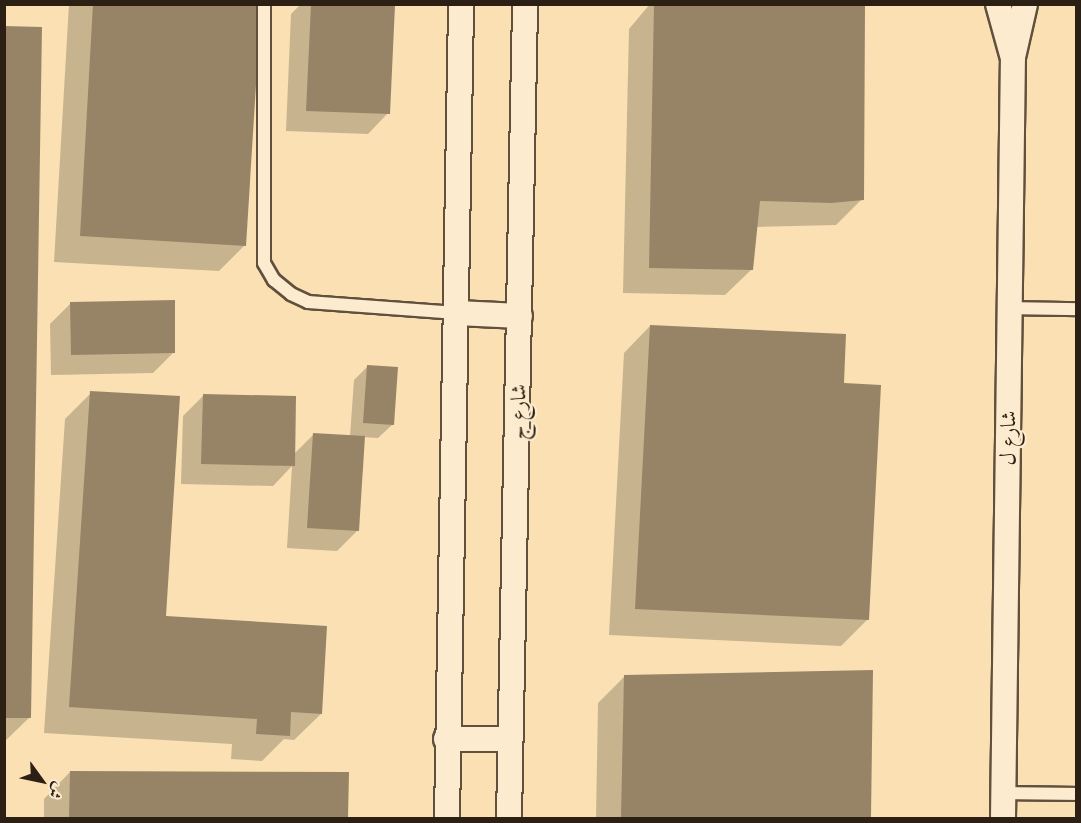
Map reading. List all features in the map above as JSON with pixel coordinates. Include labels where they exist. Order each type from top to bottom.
[{"type":"street","points":[[447,819],[446,739],[462,4]]},
{"type":"street","name":"شارع ج","points":[[509,819],[525,4]]},
{"type":"street","name":"شارع ل","points":[[998,4],[1013,57]]},
{"type":"street","name":"شارع ل","points":[[1003,819],[1013,57],[1024,4]]},
{"type":"street","points":[[457,313],[520,316]]},
{"type":"street","points":[[446,739],[509,739]]},
{"type":"lane","points":[[264,4],[264,263],[274,280],[291,294],[308,302],[457,313]]},
{"type":"lane","points":[[1010,308],[1077,309]]},
{"type":"lane","points":[[1003,793],[1077,794]]},
{"type":"building","points":[[93,4],[261,4],[246,246],[80,236]]},
{"type":"building","points":[[654,4],[865,4],[864,200],[831,203],[760,201],[753,270],[649,268]]},
{"type":"building","points":[[311,5],[395,5],[390,114],[306,111]]},
{"type":"building","points":[[4,26],[42,27],[31,718],[4,718]]},
{"type":"building","points":[[175,300],[175,353],[71,355],[70,302]]},
{"type":"building","points":[[650,325],[846,334],[844,383],[881,385],[869,620],[635,609]]},
{"type":"building","points":[[367,365],[398,367],[394,425],[363,423]]},
{"type":"building","points":[[90,391],[180,396],[166,616],[327,626],[322,714],[291,712],[290,736],[256,734],[257,719],[69,707]]},
{"type":"building","points":[[203,394],[296,396],[295,466],[201,464]]},
{"type":"building","points":[[313,433],[365,436],[359,531],[307,528]]},
{"type":"building","points":[[873,670],[871,818],[621,818],[624,675]]},
{"type":"building","points":[[70,771],[349,772],[348,818],[69,818]]}]
